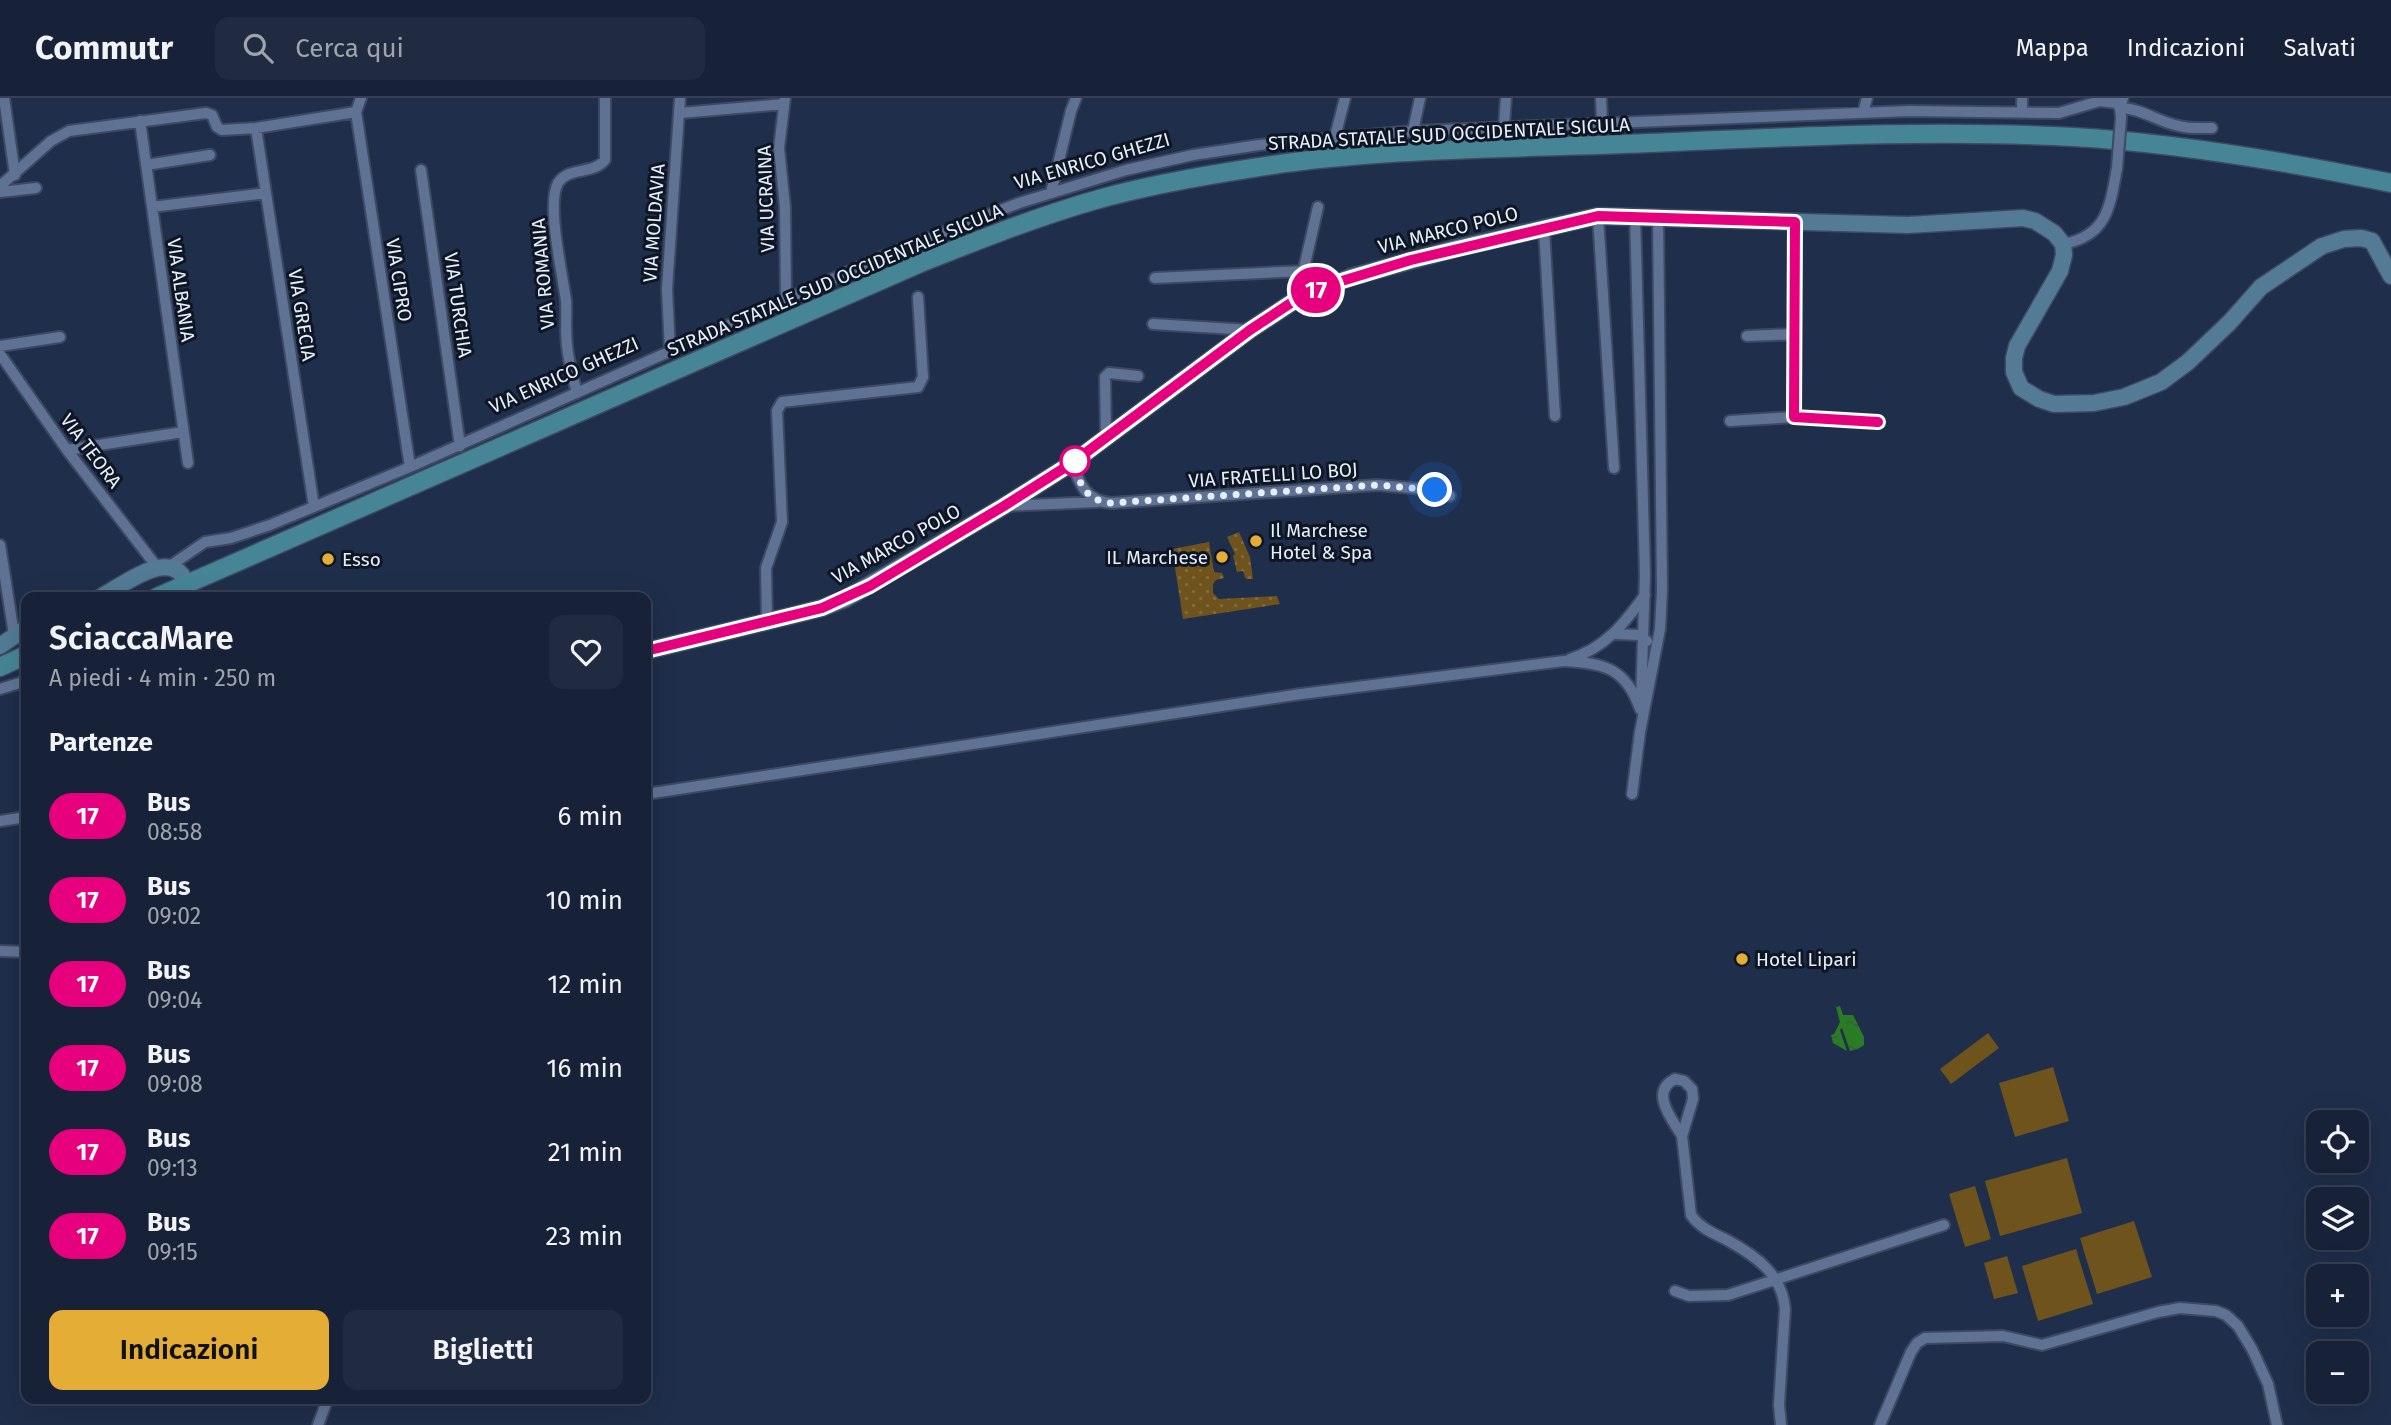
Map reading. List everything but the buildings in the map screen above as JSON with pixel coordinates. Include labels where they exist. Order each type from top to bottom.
[{"type":"main road","name":"STRADA STATALE SUD OCCIDENTALE SICULA","points":[[168,592],[923,262],[986,237],[1099,199],[1191,178],[1280,164],[1411,153],[1861,134],[2077,138],[2227,155],[2322,169],[2391,183]]},
{"type":"main road","points":[[0,667],[21,657]]},
{"type":"street","points":[[4,98],[15,175]]},
{"type":"street","name":"VIA CIPRO","points":[[361,98],[356,112],[410,467]]},
{"type":"street","name":"VIA ROMANIA","points":[[577,393],[566,342],[566,305],[554,198],[559,181],[566,176],[600,166],[605,160],[605,98]]},
{"type":"street","name":"VIA MOLDAVIA","points":[[670,351],[667,289],[680,98]]},
{"type":"street","points":[[1051,193],[1076,98]]},
{"type":"street","points":[[1335,137],[1345,98]]},
{"type":"street","points":[[1413,131],[1420,98]]},
{"type":"street","points":[[1504,126],[1506,98]]},
{"type":"street","points":[[1601,98],[1602,122]]},
{"type":"street","points":[[1863,113],[1867,98]]},
{"type":"street","points":[[2022,98],[2022,112]]},
{"type":"street","points":[[680,113],[784,101]]},
{"type":"street","name":"VIA UCRAINA","points":[[784,101],[779,148],[785,207],[786,300]]},
{"type":"street","name":"VIA ENRICO GHEZZI","points":[[113,592],[170,569],[205,542],[231,538],[314,507],[460,446],[931,237],[1051,193],[1126,170],[1192,155],[1259,145],[1413,131],[1863,113],[2059,113],[2100,101],[2116,103],[2121,108],[2133,108],[2180,127],[2212,128]]},
{"type":"street","points":[[2121,108],[2117,168],[2104,219],[2087,238],[2063,244],[2064,255],[2060,271],[2017,346],[2014,372],[2021,388],[2054,404],[2094,403],[2114,399],[2161,382],[2188,362],[2230,322],[2261,287],[2322,246],[2344,239],[2361,237],[2372,241],[2391,276]]},
{"type":"street","points":[[0,186],[51,141],[69,131],[206,113],[212,116],[222,130],[256,128],[356,112]]},
{"type":"street","name":"VIA ALBANIA","points":[[140,121],[188,463]]},
{"type":"street","name":"VIA GRECIA","points":[[256,128],[314,507]]},
{"type":"street","points":[[146,165],[210,155]]},
{"type":"street","name":"VIA TURCHIA","points":[[421,170],[460,446]]},
{"type":"street","points":[[0,192],[36,188]]},
{"type":"street","points":[[152,207],[266,193]]},
{"type":"street","points":[[1297,299],[1318,207]]},
{"type":"street","points":[[1598,216],[1614,468]]},
{"type":"street","name":"VIA MARCO POLO","points":[[651,650],[822,608],[845,599],[1072,463],[1250,330],[1297,299],[1341,280],[1399,263],[1598,216],[1908,225],[2023,218],[2035,221],[2054,233],[2063,244]]},
{"type":"street","points":[[1635,216],[1645,575],[1640,732]]},
{"type":"street","points":[[1632,794],[1640,732],[1660,629],[1663,572],[1657,217]]},
{"type":"street","points":[[1794,417],[1795,222]]},
{"type":"street","name":"VIA MARCO POLO","points":[[1544,229],[1555,416]]},
{"type":"street","points":[[1155,278],[1304,271]]},
{"type":"street","points":[[767,622],[766,568],[782,522],[777,411],[782,402],[918,387],[923,377],[918,297]]},
{"type":"street","points":[[1153,324],[1250,330]]},
{"type":"street","points":[[1747,336],[1796,334]]},
{"type":"street","points":[[0,346],[60,337]]},
{"type":"street","name":"VIA TEORA","points":[[0,354],[67,450],[170,569]]},
{"type":"street","points":[[1106,438],[1105,377],[1109,373],[1138,376]]},
{"type":"street","points":[[1730,421],[1794,417],[1878,422]]},
{"type":"street","points":[[67,450],[183,432]]},
{"type":"street","points":[[1072,463],[1085,492],[1097,502]]},
{"type":"street","name":"VIA FRATELLI LO BOJ","points":[[1004,506],[1130,503],[1377,485],[1435,490],[1450,496]]},
{"type":"street","points":[[0,545],[20,632],[0,646]]},
{"type":"street","points":[[1564,661],[1593,650],[1615,634],[1645,595]]},
{"type":"street","points":[[1615,634],[1639,635],[1656,654]]},
{"type":"street","points":[[1619,674],[1642,669],[1656,654]]},
{"type":"street","points":[[651,793],[1288,696],[1564,661],[1593,663],[1619,674],[1637,698],[1640,709]]},
{"type":"street","points":[[0,689],[21,683]]},
{"type":"street","points":[[0,821],[21,818]]},
{"type":"street","points":[[0,951],[21,952]]},
{"type":"street","points":[[1682,1136],[1693,1099],[1692,1089],[1684,1081],[1675,1079],[1667,1083],[1662,1092],[1664,1103],[1682,1136],[1691,1215],[1707,1230],[1765,1265],[1777,1280],[1783,1294],[1785,1309],[1779,1405],[1781,1425]]},
{"type":"street","points":[[1675,1291],[1689,1296],[1728,1295],[1944,1225]]},
{"type":"street","points":[[1880,1425],[1911,1352],[1917,1343],[1925,1338],[2003,1336],[2042,1345],[2180,1308],[2217,1311],[2238,1326],[2268,1384],[2277,1425]]},
{"type":"street","points":[[318,1425],[326,1404]]},
{"type":"shaded area","points":[[1239,532],[1250,557],[1253,579],[1246,579],[1243,571],[1237,572],[1233,556],[1235,554],[1227,537]]},
{"type":"shaded area","points":[[1209,542],[1214,572],[1222,573],[1224,578],[1213,584],[1213,593],[1219,599],[1277,596],[1280,604],[1183,619],[1172,549]]},
{"type":"shaded area","points":[[1988,1033],[1999,1048],[1951,1084],[1940,1069]]},
{"type":"shaded area","points":[[2053,1067],[2069,1121],[2015,1137],[1999,1083]]},
{"type":"shaded area","points":[[2067,1158],[2082,1213],[2000,1236],[1985,1181]]},
{"type":"shaded area","points":[[1975,1186],[1991,1239],[1965,1247],[1949,1194]]},
{"type":"shaded area","points":[[2134,1221],[2152,1277],[2097,1294],[2080,1238]]},
{"type":"shaded area","points":[[2076,1249],[2093,1304],[2038,1321],[2022,1266]]},
{"type":"shaded area","points":[[2007,1256],[2018,1293],[1994,1299],[1984,1263]]},
{"type":"water","points":[[1840,1006],[1843,1015],[1853,1015],[1864,1037],[1864,1045],[1858,1049],[1850,1051],[1842,1028],[1840,1030],[1847,1051],[1833,1043],[1831,1035],[1840,1022],[1836,1007]]},
{"type":"bus line","name":"17","points":[[651,650],[822,608],[870,586],[1072,463],[1250,330],[1297,299],[1322,287],[1411,260],[1598,216],[1795,222],[1794,417],[1878,422]]},
{"type":"place","name":"Il Marchese Hotel & Spa","points":[[1256,541]]},
{"type":"place","name":"IL Marchese","points":[[1222,557]]},
{"type":"place","name":"Esso","points":[[328,559]]},
{"type":"place","name":"Hotel Lipari","points":[[1742,959]]},
{"type":"route","points":[[1075,461],[1072,463],[1085,492],[1097,502],[1202,499],[1377,485],[1435,490]]}]
